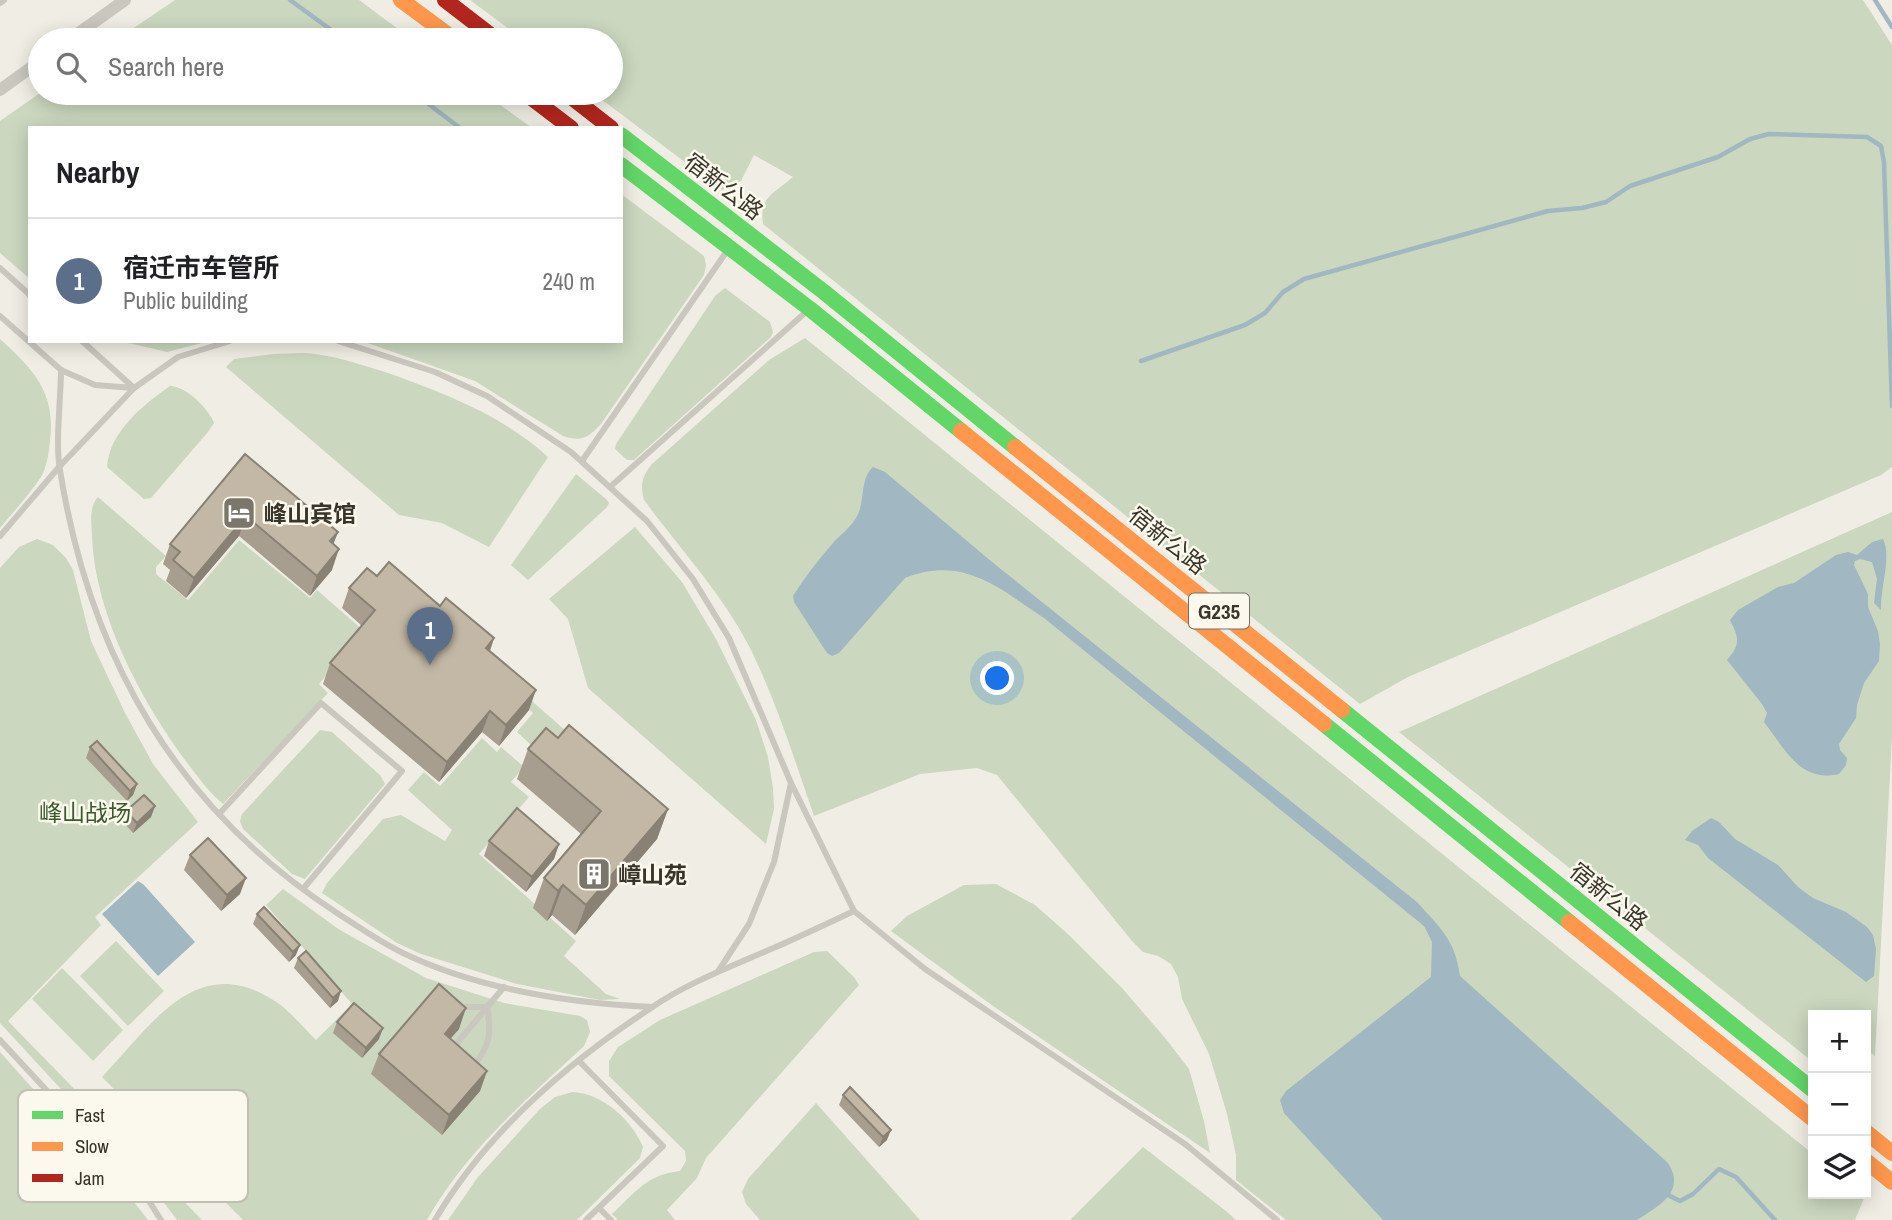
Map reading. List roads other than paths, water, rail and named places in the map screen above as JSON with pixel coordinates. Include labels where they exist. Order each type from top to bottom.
[{"type":"highway","points":[[401,0],[439,28]]},
{"type":"highway","points":[[445,0],[481,28]]},
{"type":"highway","points":[[541,105],[569,126]]},
{"type":"highway","points":[[581,105],[608,126]]},
{"type":"highway","name":"宿新公路","points":[[623,137],[834,300],[1808,1086]]},
{"type":"highway","name":"宿新公路","points":[[623,167],[810,309],[1808,1115]]},
{"type":"highway","points":[[1871,1136],[1892,1153]]},
{"type":"highway","points":[[1871,1165],[1892,1182]]},
{"type":"street","points":[[86,28],[125,0]]},
{"type":"street","points":[[0,89],[28,69]]},
{"type":"lane","points":[[0,3],[5,0]]},
{"type":"lane","points":[[582,461],[730,247]]},
{"type":"lane","points":[[0,268],[28,293]]},
{"type":"lane","points":[[610,487],[810,309]]},
{"type":"lane","points":[[0,316],[28,341]]},
{"type":"lane","points":[[30,343],[61,370],[95,385],[134,388]]},
{"type":"lane","points":[[84,343],[134,388]]},
{"type":"lane","points":[[0,536],[59,467],[134,388],[178,358],[224,343]]},
{"type":"lane","points":[[344,343],[435,372],[487,396],[582,461],[647,521],[693,579],[729,638],[791,783],[853,911],[925,969],[1185,1144],[1277,1220]]},
{"type":"lane","points":[[61,370],[59,467],[74,538],[96,614],[128,685],[158,739],[206,801],[258,855],[303,889],[405,954],[448,970],[531,994],[598,1005],[652,1007]]},
{"type":"lane","points":[[219,814],[321,703],[402,771],[303,889]]},
{"type":"lane","points":[[718,972],[750,924],[771,870],[791,783]]},
{"type":"lane","points":[[435,1220],[448,1197],[506,1125],[553,1080],[652,1007],[718,972],[853,911]]},
{"type":"lane","points":[[448,1054],[504,987]]},
{"type":"lane","points":[[450,1009],[477,1005],[487,1007]]},
{"type":"lane","points":[[468,1074],[484,1053],[489,1040],[487,1007]]},
{"type":"lane","points":[[0,1040],[46,1090]]},
{"type":"lane","points":[[579,1061],[663,1146],[586,1220]]},
{"type":"lane","points":[[150,1202],[161,1220]]},
{"type":"lane","points":[[599,1208],[611,1220]]},
{"type":"water","points":[[873,467],[885,472],[992,562],[1418,903],[1451,944],[1460,976],[1668,1163],[1674,1182],[1667,1198],[1637,1220],[1383,1220],[1284,1113],[1280,1100],[1286,1091],[1431,977],[1432,942],[1424,926],[1044,618],[979,578],[945,570],[905,578],[839,653],[832,656],[827,653],[794,602],[793,596],[822,556],[856,518],[866,478]]},
{"type":"water","points":[[1883,539],[1886,563],[1881,610],[1874,603],[1877,579],[1872,562],[1860,559],[1855,561],[1854,565],[1868,594],[1868,607],[1878,631],[1879,661],[1864,683],[1856,718],[1839,744],[1840,750],[1847,758],[1846,765],[1839,774],[1814,773],[1795,762],[1779,743],[1764,722],[1767,713],[1762,704],[1727,660],[1735,650],[1737,641],[1730,620],[1738,610],[1778,587],[1794,583],[1836,555],[1848,552],[1857,555],[1872,542]]},
{"type":"water","points":[[1711,818],[1719,822],[1735,839],[1778,865],[1798,887],[1813,898],[1846,912],[1867,927],[1873,935],[1876,949],[1874,976],[1866,982],[1708,858],[1698,845],[1685,840],[1692,831]]},
{"type":"water","points":[[138,881],[195,942],[158,976],[102,914]]},
{"type":"waterway","points":[[290,0],[328,28]]},
{"type":"waterway","points":[[1875,0],[1892,27]]},
{"type":"waterway","points":[[430,105],[457,126]]},
{"type":"waterway","points":[[1141,361],[1245,325],[1265,313],[1283,292],[1304,279],[1548,211],[1582,208],[1606,202],[1630,186],[1718,157],[1750,139],[1769,134],[1867,137],[1881,146],[1884,162],[1892,406]]},
{"type":"waterway","points":[[1666,1194],[1680,1201],[1693,1194],[1719,1169],[1736,1177],[1775,1220]]},
{"type":"place","name":"峰山宾馆","points":[[239,513]]},
{"type":"place","name":"宿迁市车管所","points":[[430,665]]},
{"type":"place","name":"嶂山苑","points":[[594,874]]},
{"type":"park label","name":"峰山战场","points":[[85,812]]}]
